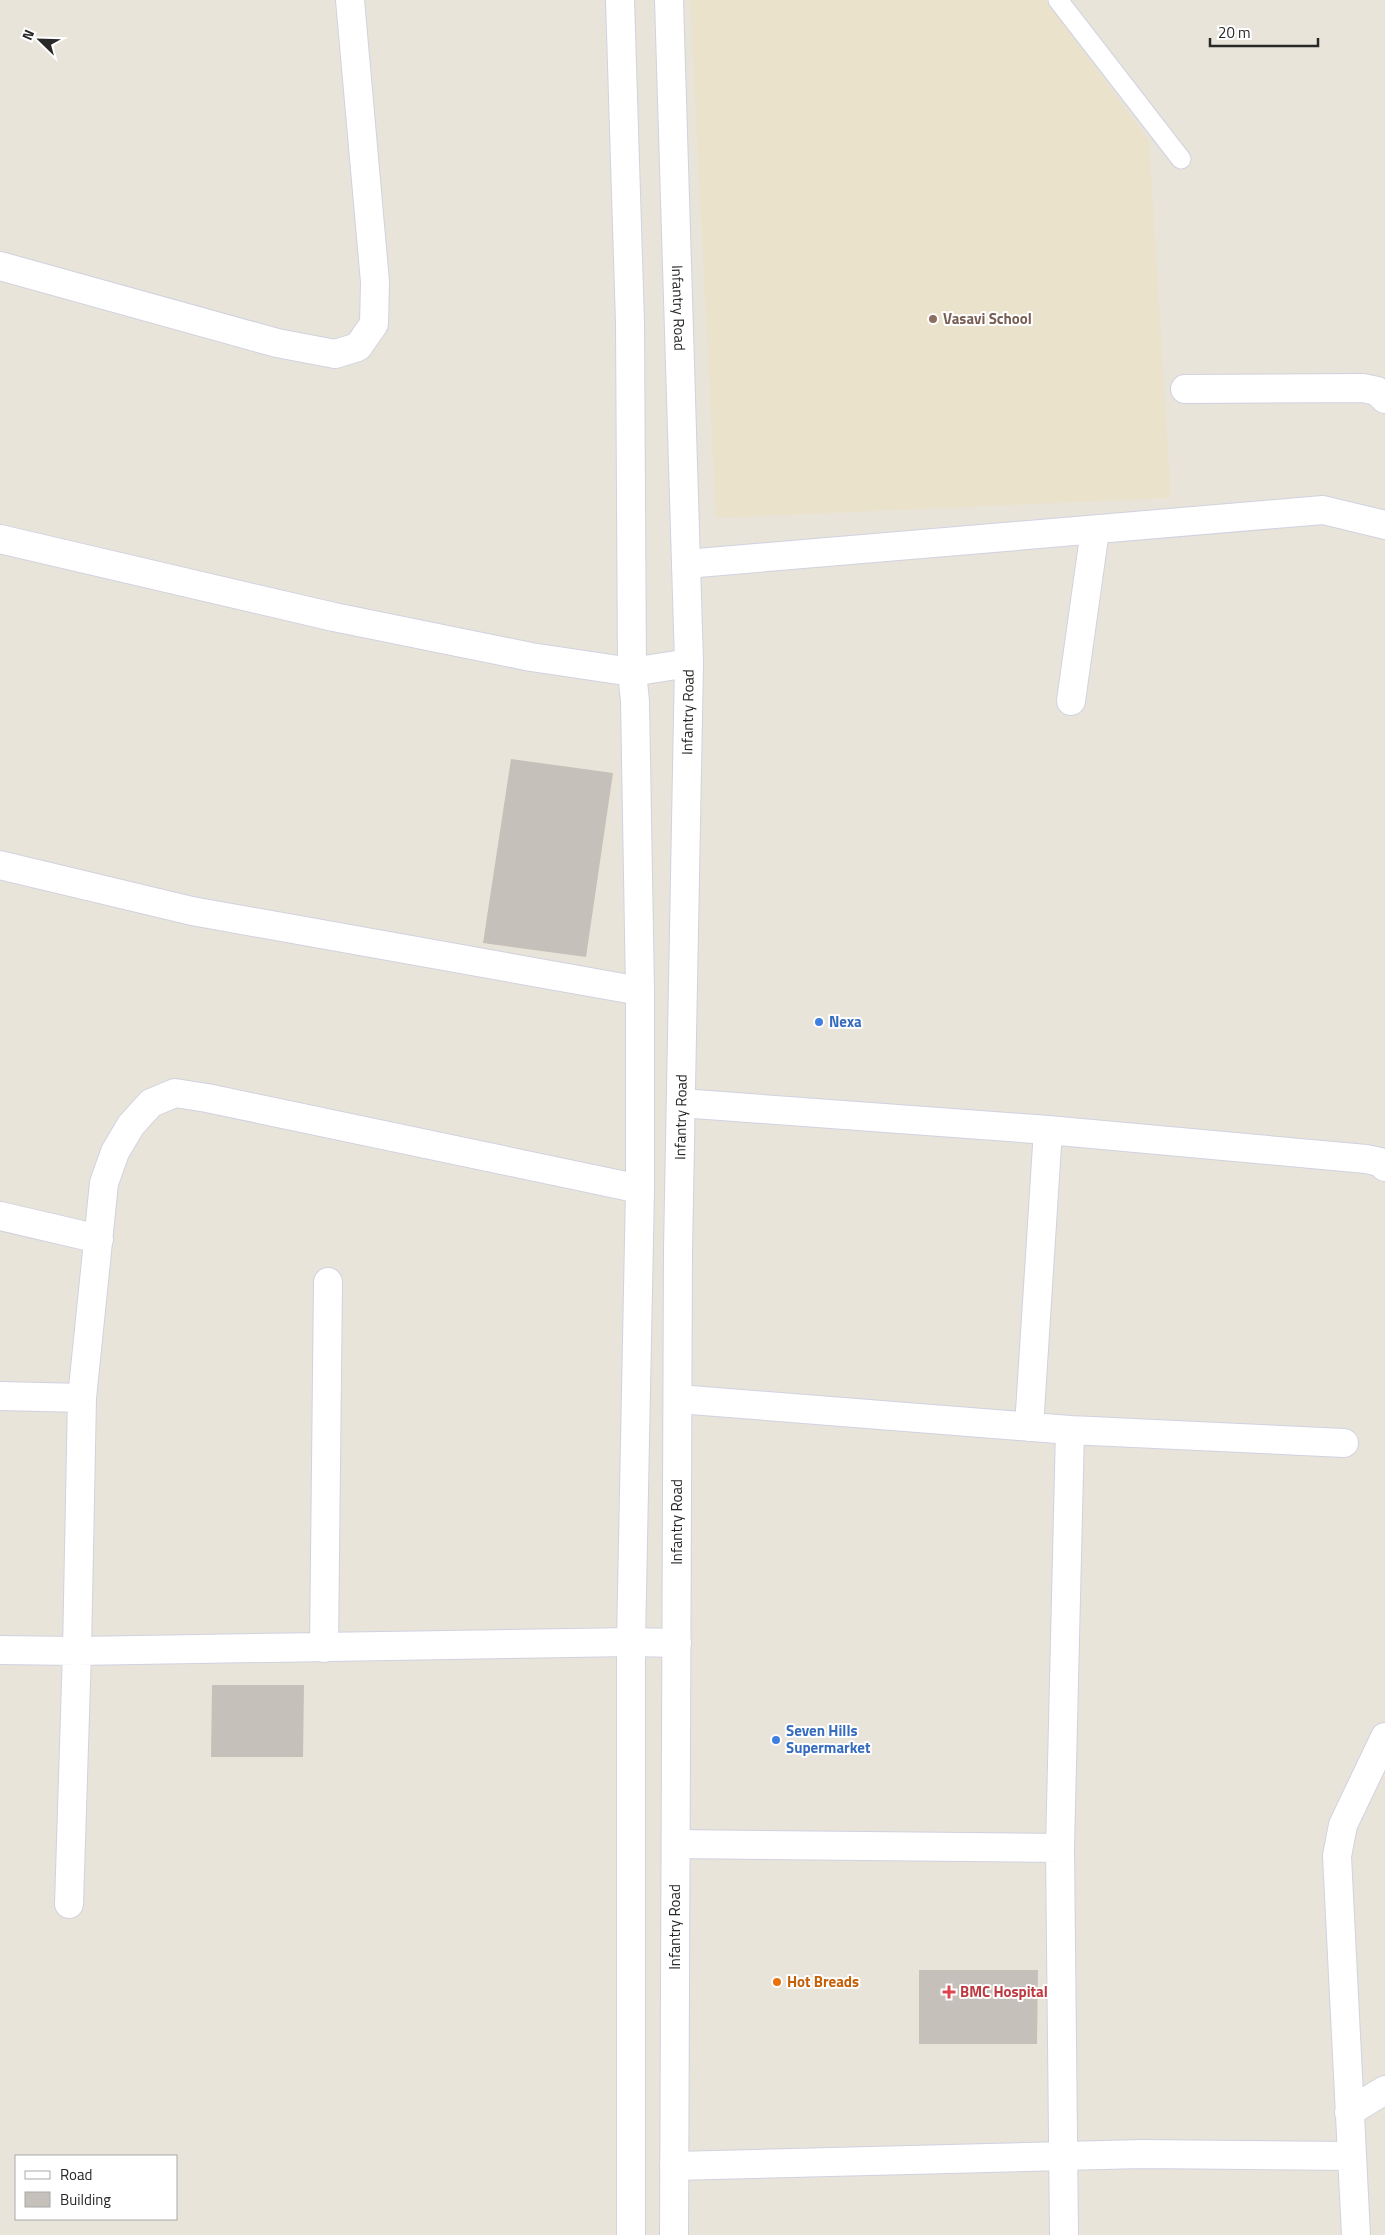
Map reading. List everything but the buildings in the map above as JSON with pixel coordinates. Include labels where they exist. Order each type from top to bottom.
[{"type":"street","points":[[0,266],[277,343],[335,354],[358,347],[374,324],[375,282],[350,0]]},
{"type":"street","points":[[620,0],[630,322],[632,672],[635,701],[640,991],[640,1189],[631,1642],[631,2235]]},
{"type":"street","name":"Infantry Road","points":[[669,0],[689,663],[678,1399],[674,2235]]},
{"type":"street","points":[[1185,389],[1363,388],[1377,391],[1385,399]]},
{"type":"street","points":[[686,564],[1323,510],[1385,525]]},
{"type":"street","points":[[1070,701],[1095,530]]},
{"type":"street","points":[[0,540],[334,617],[531,657],[632,672],[689,663]]},
{"type":"street","points":[[0,865],[192,912],[640,991]]},
{"type":"street","points":[[69,1904],[78,1651],[82,1398],[104,1183],[115,1152],[131,1125],[152,1103],[175,1093],[207,1098],[640,1189]]},
{"type":"street","points":[[681,1103],[1048,1130],[1366,1159],[1380,1162],[1385,1167]]},
{"type":"street","points":[[1029,1427],[1048,1130]]},
{"type":"street","points":[[0,1216],[98,1238]]},
{"type":"street","points":[[324,1648],[328,1282]]},
{"type":"street","points":[[0,1396],[82,1398]]},
{"type":"street","points":[[678,1399],[1070,1430],[1344,1443]]},
{"type":"street","points":[[1064,2235],[1060,1848],[1070,1430]]},
{"type":"street","points":[[0,1650],[78,1651],[631,1642],[677,1643]]},
{"type":"street","points":[[1356,2235],[1337,1856],[1343,1825],[1385,1737]]},
{"type":"street","points":[[676,1844],[1060,1848]]},
{"type":"street","points":[[1349,2112],[1385,2090]]},
{"type":"street","points":[[674,2166],[1142,2154],[1351,2156]]},
{"type":"lane","points":[[1058,0],[1181,159]]},
{"type":"shaded area","name":"Vasavi School","points":[[690,0],[1045,0],[1149,140],[1171,498],[716,518]]},
{"type":"place","name":"Vasavi School","points":[[933,319]]},
{"type":"place","name":"Nexa","points":[[819,1022]]},
{"type":"place","name":"Seven Hills Supermarket","points":[[776,1740]]},
{"type":"place","name":"Hot Breads","points":[[777,1982]]},
{"type":"place","name":"BMC Hospital","points":[[949,1992]]}]
